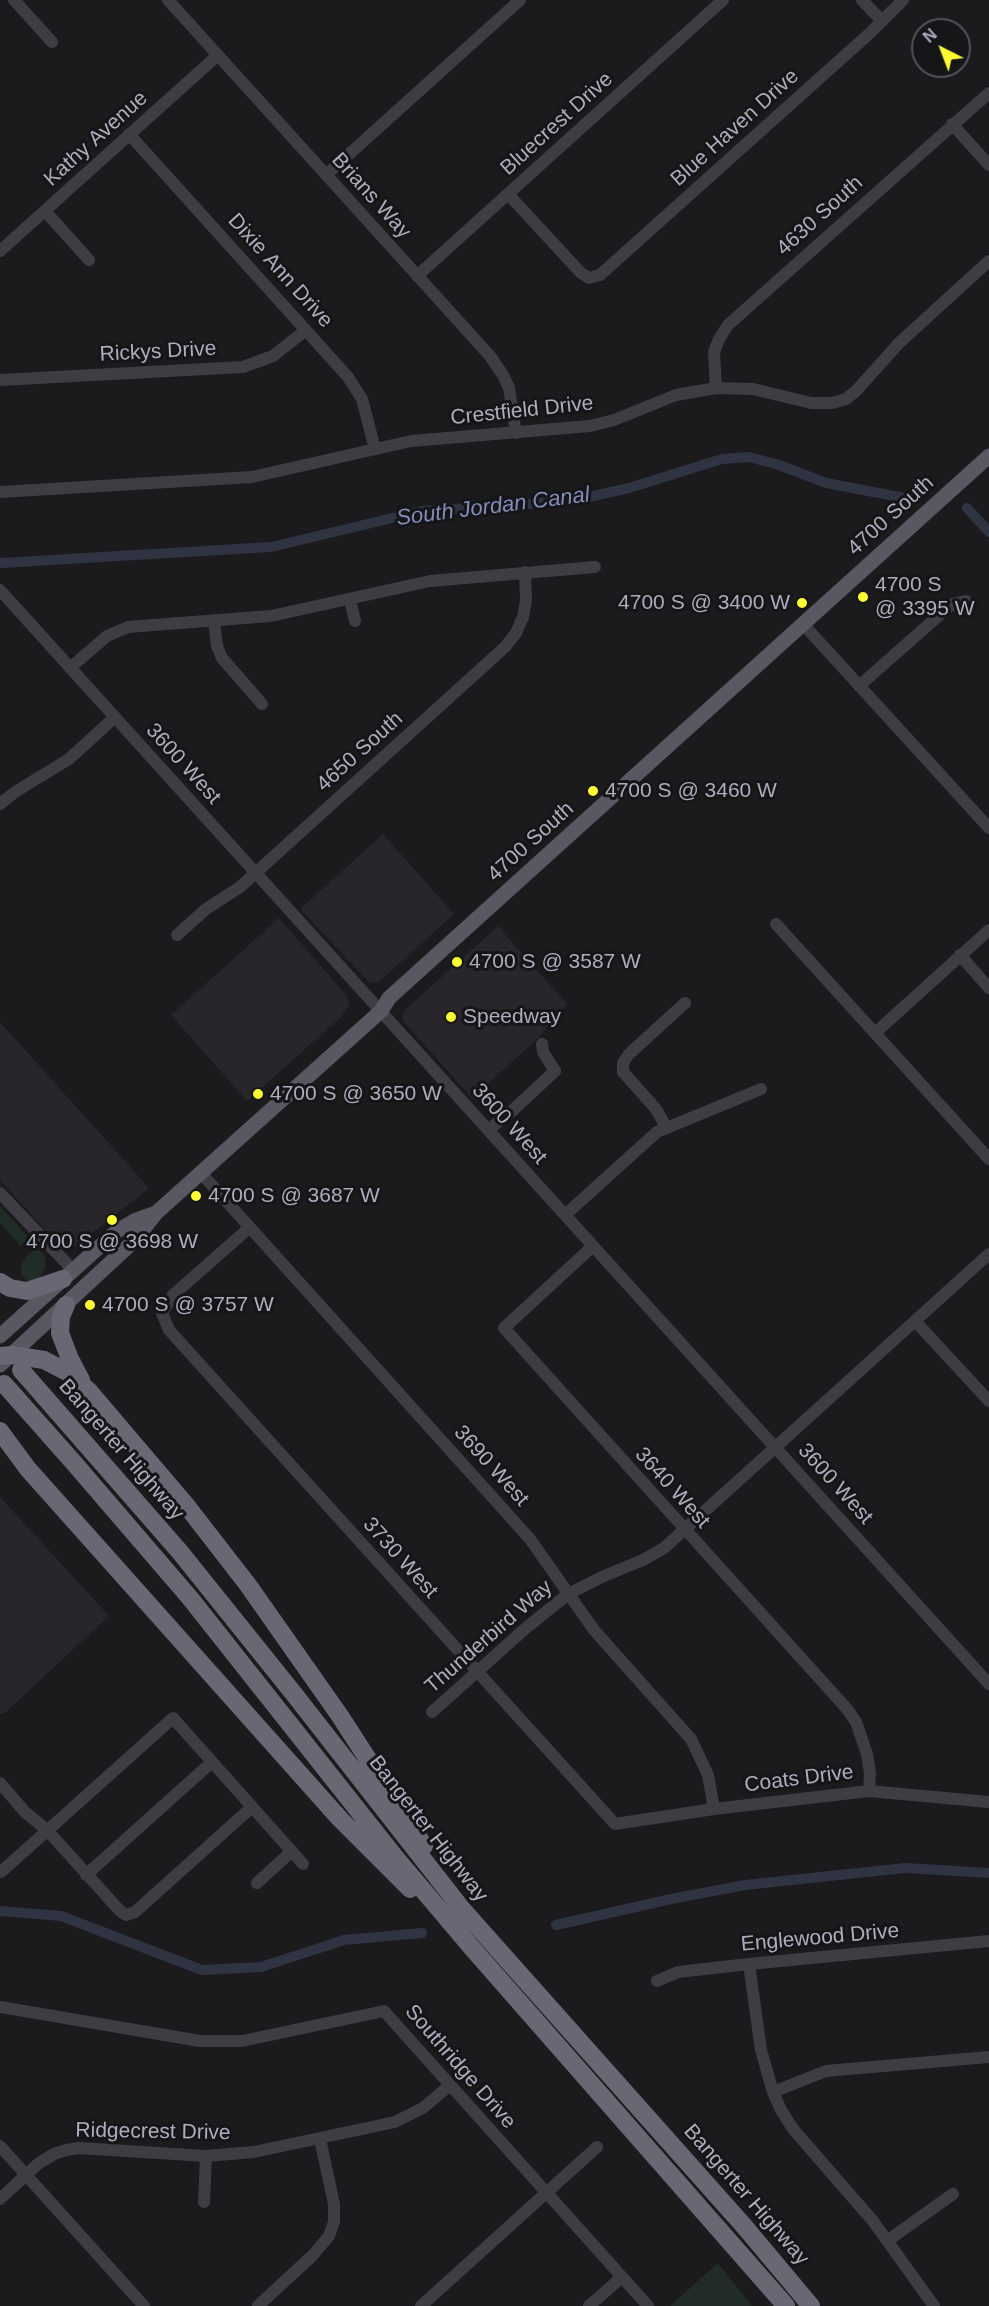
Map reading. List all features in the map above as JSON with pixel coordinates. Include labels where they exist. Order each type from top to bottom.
[{"type":"highway","points":[[0,1282],[10,1288],[27,1291],[68,1275]]},
{"type":"highway","points":[[66,1305],[61,1317],[60,1333],[70,1359],[89,1391]]},
{"type":"highway","points":[[8,1361],[32,1357],[49,1362],[68,1372],[89,1391],[186,1505],[248,1585],[375,1768],[462,1909]]},
{"type":"highway","name":"Bangerter Highway","points":[[8,1361],[180,1552],[462,1909],[744,2226],[811,2306]]},
{"type":"highway","name":"Bangerter Highway","points":[[4,1384],[183,1590],[366,1820],[472,1948],[786,2306]]},
{"type":"highway","points":[[0,1431],[28,1469],[340,1819],[387,1868],[472,1948]]},
{"type":"highway","points":[[0,1447],[28,1469]]},
{"type":"main road","name":"4700 South","points":[[8,1361],[135,1240],[156,1213],[381,1011],[389,998],[989,456]]},
{"type":"main road","name":"4700 South","points":[[0,1336],[117,1231],[136,1220],[156,1213]]},
{"type":"street","points":[[14,0],[52,42]]},
{"type":"street","name":"Brians Way","points":[[168,0],[499,368],[511,394],[516,433]]},
{"type":"street","points":[[326,175],[520,0]]},
{"type":"street","name":"Bluecrest Drive","points":[[417,276],[723,0]]},
{"type":"street","points":[[862,0],[880,20]]},
{"type":"street","name":"Blue Haven Drive","points":[[508,194],[577,270],[589,278],[604,272],[861,41],[903,0]]},
{"type":"street","name":"Kathy Avenue","points":[[0,251],[218,55]]},
{"type":"street","name":"4630 South","points":[[716,388],[714,352],[728,326],[989,93]]},
{"type":"street","points":[[952,124],[989,165]]},
{"type":"street","name":"Dixie Ann Drive","points":[[129,134],[348,377],[358,391],[365,408],[375,449]]},
{"type":"street","points":[[45,211],[89,260]]},
{"type":"street","name":"Crestfield Drive","points":[[0,492],[235,479],[270,474],[411,441],[516,433],[602,423],[676,395],[716,388],[753,389],[819,404],[832,403],[846,399],[856,391],[899,343],[989,261]]},
{"type":"street","name":"Rickys Drive","points":[[0,380],[243,366],[273,356],[306,330]]},
{"type":"street","points":[[70,668],[101,641],[121,629],[271,616],[441,579],[595,567]]},
{"type":"street","name":"4650 South","points":[[177,935],[206,909],[231,894],[256,873],[505,647],[516,633],[523,617],[526,600],[525,572]]},
{"type":"street","name":"3600 West","points":[[0,590],[989,1684]]},
{"type":"street","points":[[350,600],[355,621]]},
{"type":"street","points":[[859,686],[952,604],[966,601]]},
{"type":"street","points":[[214,621],[217,646],[222,658],[262,705]]},
{"type":"street","points":[[803,624],[989,828]]},
{"type":"street","points":[[0,804],[15,792],[69,759],[115,717]]},
{"type":"street","points":[[776,924],[989,1159]]},
{"type":"street","points":[[875,1033],[989,930]]},
{"type":"street","points":[[960,956],[989,988]]},
{"type":"street","points":[[666,1127],[656,1109],[627,1077],[623,1064],[629,1054],[685,1003]]},
{"type":"street","points":[[488,1130],[555,1071],[543,1052],[542,1044]]},
{"type":"street","points":[[565,1215],[649,1138],[666,1127],[761,1089]]},
{"type":"street","name":"3690 West","points":[[201,1173],[530,1539],[603,1642],[691,1739],[708,1775],[714,1809]]},
{"type":"street","points":[[0,1192],[68,1275]]},
{"type":"street","name":"3730 West","points":[[249,1228],[173,1295],[162,1313],[169,1330],[615,1824]]},
{"type":"street","name":"3640 West","points":[[593,1246],[504,1328],[842,1703],[856,1722],[867,1754],[870,1773],[869,1791]]},
{"type":"street","name":"Thunderbird Way","points":[[432,1712],[568,1594],[664,1548],[989,1254]]},
{"type":"street","points":[[915,1321],[989,1401]]},
{"type":"street","points":[[1,1872],[173,1718],[303,1864]]},
{"type":"street","points":[[86,1875],[212,1762]]},
{"type":"street","points":[[2,1789],[47,1830],[86,1875],[126,1915],[135,1912],[252,1807]]},
{"type":"street","name":"Coats Drive","points":[[615,1824],[714,1809],[869,1791],[989,1802]]},
{"type":"street","points":[[257,1883],[292,1851]]},
{"type":"street","name":"Englewood Drive","points":[[657,1981],[678,1972],[989,1941]]},
{"type":"street","points":[[749,1964],[761,2049],[773,2092],[793,2129],[873,2221],[934,2306]]},
{"type":"street","name":"Southridge Drive","points":[[0,2007],[200,2041],[242,2042],[384,2011],[648,2306]]},
{"type":"street","points":[[773,2092],[826,2070],[989,2057]]},
{"type":"street","name":"Ridgecrest Drive","points":[[0,2199],[54,2154],[66,2150],[79,2148],[206,2156],[254,2152],[320,2139],[409,2117],[450,2085]]},
{"type":"street","points":[[258,2306],[313,2256],[329,2236],[334,2222],[334,2204],[320,2139]]},
{"type":"street","points":[[0,2146],[144,2306]]},
{"type":"street","points":[[421,2306],[597,2147]]},
{"type":"street","points":[[204,2202],[206,2156]]},
{"type":"street","points":[[887,2241],[953,2194]]},
{"type":"street","points":[[589,2306],[622,2277]]},
{"type":"shaded area","points":[[383,834],[454,914],[379,982],[370,983],[300,909]]},
{"type":"shaded area","points":[[279,918],[347,996],[350,1004],[341,1017],[247,1101],[171,1015]]},
{"type":"shaded area","points":[[498,926],[567,1004],[536,1040],[472,1098],[404,1022],[402,1016],[405,1010]]},
{"type":"shaded area","points":[[0,1022],[149,1188],[76,1246],[64,1247],[57,1243],[0,1180]]},
{"type":"shaded area","points":[[0,1206],[29,1238],[21,1246],[0,1223]]},
{"type":"shaded area","points":[[37,1247],[45,1257],[46,1267],[39,1279],[31,1285],[21,1274],[21,1266],[25,1258]]},
{"type":"shaded area","points":[[0,1497],[109,1616],[5,1713],[0,1714]]},
{"type":"shaded area","points":[[718,2263],[752,2306],[670,2306]]},
{"type":"waterway","name":"South Jordan Canal","points":[[1,563],[271,547],[422,511],[571,501],[629,488],[722,459],[749,457],[779,465],[826,483],[905,498]]},
{"type":"waterway","name":"South Jordan Canal","points":[[967,508],[989,532]]},
{"type":"waterway","points":[[556,1925],[745,1885],[905,1868],[989,1873]]},
{"type":"waterway","points":[[0,1911],[61,1916],[202,1970],[261,1967],[344,1940],[422,1933]]},
{"type":"place","name":"4700 S @ 3395 W","points":[[863,597]]},
{"type":"place","name":"4700 S @ 3400 W","points":[[802,603]]},
{"type":"place","name":"4700 S @ 3460 W","points":[[593,791]]},
{"type":"place","name":"4700 S @ 3587 W","points":[[457,962]]},
{"type":"place","name":"Speedway","points":[[451,1017]]},
{"type":"place","name":"4700 S @ 3650 W","points":[[258,1094]]},
{"type":"place","name":"4700 S @ 3687 W","points":[[196,1196]]},
{"type":"place","name":"4700 S @ 3698 W","points":[[112,1220]]},
{"type":"place","name":"4700 S @ 3757 W","points":[[90,1305]]}]
